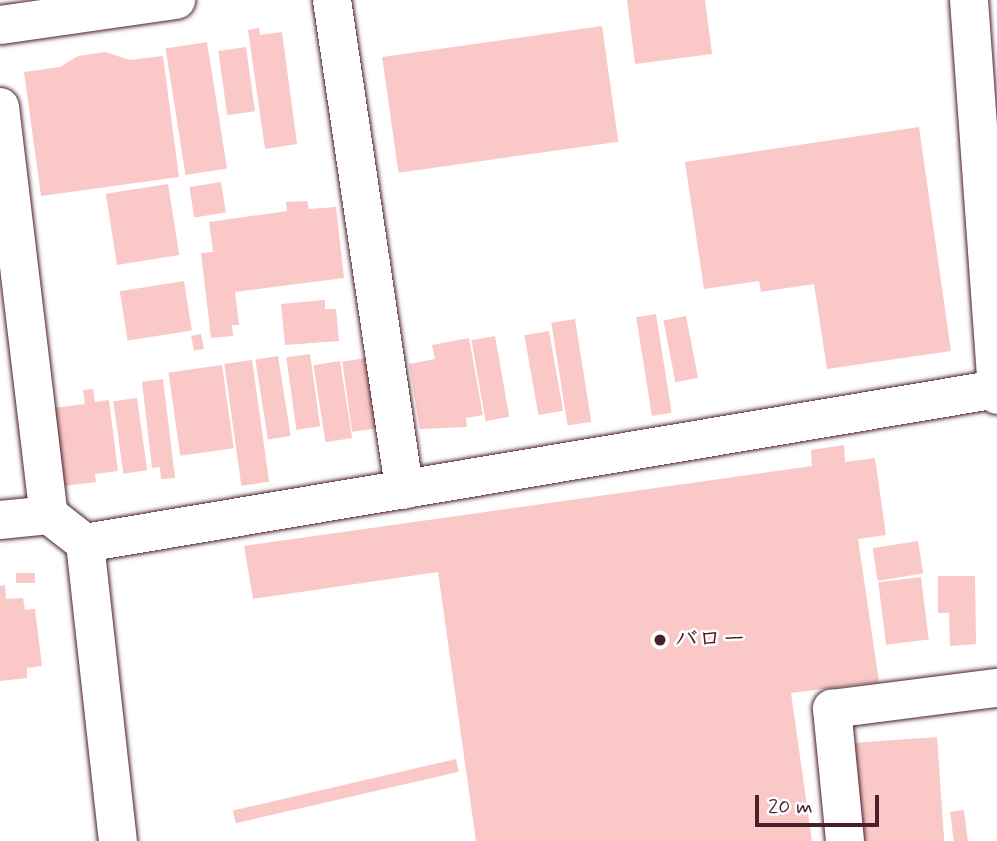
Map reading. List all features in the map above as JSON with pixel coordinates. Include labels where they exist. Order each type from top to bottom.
[{"type":"street","points":[[0,25],[176,0]]},
{"type":"street","points":[[332,0],[404,490]]},
{"type":"street","points":[[969,0],[997,395]]},
{"type":"street","points":[[0,107],[49,515]]},
{"type":"street","points":[[85,543],[997,389]]},
{"type":"street","points":[[0,520],[49,515],[85,543],[118,841]]},
{"type":"street","points":[[845,841],[832,709],[997,688]]},
{"type":"building","points":[[627,0],[705,0],[712,54],[635,64]]},
{"type":"building","points":[[602,26],[618,142],[398,173],[382,57]]},
{"type":"building","points":[[259,28],[260,35],[282,32],[297,144],[265,149],[248,30]]},
{"type":"building","points":[[207,42],[227,168],[186,175],[166,49]]},
{"type":"building","points":[[246,47],[255,111],[227,115],[218,51]]},
{"type":"building","points":[[105,52],[130,60],[163,56],[179,177],[41,196],[24,72],[60,67],[78,56]]},
{"type":"building","points":[[919,127],[951,351],[827,369],[814,284],[761,292],[759,281],[704,289],[685,162]]},
{"type":"building","points":[[221,182],[226,213],[194,218],[189,187]]},
{"type":"building","points":[[168,184],[179,255],[117,265],[106,194]]},
{"type":"building","points":[[307,201],[309,209],[336,207],[344,278],[235,292],[239,325],[232,325],[233,336],[211,338],[201,253],[213,252],[209,222],[287,211],[286,202]]},
{"type":"building","points":[[184,281],[192,330],[128,341],[120,291]]},
{"type":"building","points":[[325,300],[325,309],[336,309],[339,341],[285,345],[281,304]]},
{"type":"building","points":[[656,314],[672,413],[652,416],[636,317]]},
{"type":"building","points":[[686,316],[698,378],[675,382],[663,320]]},
{"type":"building","points":[[575,319],[591,422],[568,425],[551,323]]},
{"type":"building","points":[[549,331],[563,411],[538,415],[524,335]]},
{"type":"building","points":[[201,334],[204,349],[194,351],[191,336]]},
{"type":"building","points":[[495,336],[509,417],[486,421],[471,340]]},
{"type":"building","points":[[469,338],[483,415],[466,418],[467,427],[420,429],[409,364],[435,359],[432,345]]},
{"type":"building","points":[[310,354],[320,426],[296,430],[286,357]]},
{"type":"building","points":[[278,356],[291,436],[268,440],[255,360]]},
{"type":"building","points":[[367,358],[377,428],[352,432],[342,361]]},
{"type":"building","points":[[252,360],[269,482],[241,486],[224,364]]},
{"type":"building","points":[[340,361],[352,438],[326,442],[313,365]]},
{"type":"building","points":[[222,365],[234,448],[180,456],[169,373]]},
{"type":"building","points":[[163,379],[175,478],[161,479],[160,467],[152,468],[142,382]]},
{"type":"building","points":[[93,389],[95,402],[109,400],[118,471],[95,474],[96,482],[64,486],[53,408],[85,404],[83,390]]},
{"type":"building","points":[[137,398],[147,470],[123,474],[113,401]]},
{"type":"building","name":"バロー","points":[[844,445],[845,462],[875,458],[886,535],[858,539],[879,682],[791,693],[812,841],[476,841],[438,572],[253,599],[244,546],[812,466],[811,450]]},
{"type":"building","points":[[918,541],[923,574],[878,581],[873,548]]},
{"type":"building","points":[[16,573],[35,573],[35,583],[16,583]]},
{"type":"building","points":[[938,576],[975,576],[976,644],[950,646],[949,613],[938,613]]},
{"type":"building","points":[[921,577],[929,640],[886,645],[878,582]]},
{"type":"building","points":[[5,585],[6,599],[23,598],[25,610],[35,609],[42,666],[27,668],[27,678],[0,681],[0,586]]},
{"type":"building","points":[[937,737],[944,841],[859,841],[852,743]]},
{"type":"building","points":[[456,759],[459,772],[236,823],[233,811]]},
{"type":"building","points":[[964,810],[968,841],[954,841],[950,812]]},
{"type":"place","name":"バロー","points":[[660,640]]}]
